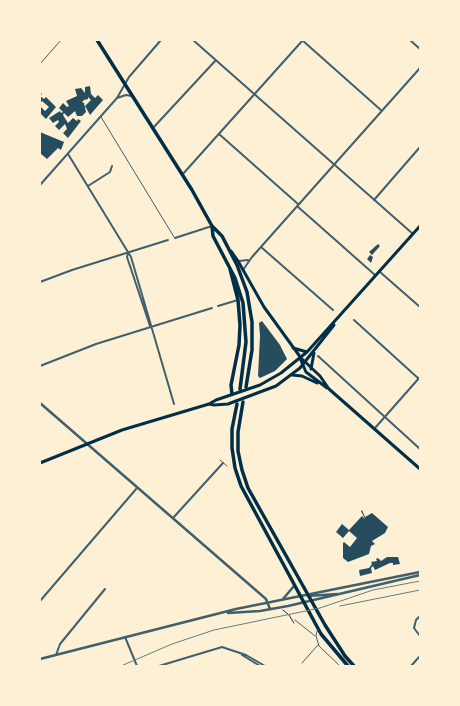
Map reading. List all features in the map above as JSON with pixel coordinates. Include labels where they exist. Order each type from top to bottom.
[{"type":"highway","points":[[97,40],[154,128],[212,226],[220,233],[231,251],[245,285],[252,318],[252,350],[248,388]]},
{"type":"highway","points":[[212,226],[213,236],[240,289],[245,316],[246,354],[240,389]]},
{"type":"highway","points":[[229,266],[238,300],[240,333],[231,385],[233,394]]},
{"type":"highway","points":[[242,401],[238,438],[239,458],[243,476],[251,494],[320,616],[345,656],[354,666]]},
{"type":"highway","points":[[237,404],[232,429],[232,448],[238,480],[311,618],[329,646],[348,666]]},
{"type":"main road","points":[[40,463],[122,430],[209,404],[276,376],[307,352],[420,226]]},
{"type":"main road","points":[[231,251],[256,295],[304,364],[306,372],[329,389],[375,428],[420,469]]},
{"type":"main road","points":[[209,404],[214,406],[242,401],[276,386],[304,364],[338,318]]},
{"type":"main road","points":[[292,347],[307,352]]},
{"type":"main road","points":[[311,368],[314,351]]},
{"type":"main road","points":[[304,364],[311,368],[329,389]]},
{"type":"main road","points":[[291,375],[300,376],[321,384]]},
{"type":"main road","points":[[233,394],[242,401]]},
{"type":"main road","points":[[219,399],[223,401],[224,404]]},
{"type":"street","points":[[40,185],[117,98],[129,77],[161,40]]},
{"type":"street","points":[[194,40],[413,234]]},
{"type":"street","points":[[182,175],[302,40],[382,111]]},
{"type":"street","points":[[410,40],[420,49]]},
{"type":"street","points":[[154,128],[216,60]]},
{"type":"street","points":[[243,270],[249,260],[420,68]]},
{"type":"street","points":[[117,98],[126,95],[134,98]]},
{"type":"street","points":[[219,134],[376,276]]},
{"type":"street","points":[[374,200],[420,147]]},
{"type":"street","points":[[68,154],[128,253],[127,257],[174,404]]},
{"type":"street","points":[[88,186],[110,172],[112,166]]},
{"type":"street","points":[[175,238],[212,226]]},
{"type":"street","points":[[40,282],[72,270],[168,240]]},
{"type":"street","points":[[261,247],[333,310]]},
{"type":"street","points":[[238,261],[243,262],[249,260]]},
{"type":"street","points":[[380,272],[420,307]]},
{"type":"street","points":[[218,306],[238,300]]},
{"type":"street","points":[[40,366],[96,344],[212,308]]},
{"type":"street","points":[[354,320],[419,378],[375,428]]},
{"type":"street","points":[[318,356],[420,449]]},
{"type":"street","points":[[40,403],[266,599],[270,609]]},
{"type":"street","points":[[173,519],[223,463]]},
{"type":"street","points":[[40,601],[137,488]]},
{"type":"street","points":[[40,659],[125,637],[299,596],[330,593],[420,572]]},
{"type":"street","points":[[225,613],[236,613],[304,604],[312,602],[330,593],[338,594],[420,576]]},
{"type":"street","points":[[283,600],[294,586]]},
{"type":"street","points":[[56,655],[60,644],[105,589]]},
{"type":"street","points":[[420,616],[416,620],[414,628],[420,636]]},
{"type":"street","points":[[125,637],[137,666]]},
{"type":"street","points":[[159,666],[218,647],[228,648],[260,666]]},
{"type":"street","points":[[241,654],[246,654],[265,666]]},
{"type":"street","points":[[411,666],[420,656]]},
{"type":"lane","points":[[40,63],[61,40]]},
{"type":"lane","points":[[101,117],[175,238]]},
{"type":"lane","points":[[220,460],[227,466]]},
{"type":"lane","points":[[296,620],[316,636]]},
{"type":"lane","points":[[318,629],[316,636],[318,645],[340,666]]},
{"type":"lane","points":[[302,663],[318,645]]},
{"type":"path","points":[[284,610],[293,622]]},
{"type":"building","points":[[90,86],[91,94],[95,98],[98,95],[103,100],[90,115],[85,106],[91,100],[88,97],[88,99],[82,102],[84,103],[86,112],[82,116],[77,116],[75,111],[68,117],[64,113],[63,115],[68,123],[73,118],[77,121],[78,119],[81,121],[68,138],[63,133],[67,129],[65,124],[59,130],[55,126],[59,122],[58,120],[53,123],[49,118],[60,111],[61,113],[63,112],[59,108],[63,103],[67,107],[69,106],[66,101],[77,96],[75,89],[81,88],[85,93],[85,87]]},
{"type":"building","points":[[40,96],[44,99],[46,97],[56,107],[46,119],[40,113],[40,106],[45,111],[49,107],[42,101],[40,104]]},
{"type":"building","points":[[40,132],[64,142],[61,150],[58,148],[47,159],[40,153]]},
{"type":"building","points":[[378,244],[380,246],[372,255],[369,252]]},
{"type":"building","points":[[370,255],[373,257],[371,263],[367,259]]},
{"type":"building","points":[[262,321],[280,345],[287,359],[275,371],[260,378],[258,376],[260,336],[259,323]]},
{"type":"building","points":[[362,510],[365,517],[372,513],[388,527],[385,533],[372,541],[375,544],[371,546],[369,554],[348,562],[343,558],[343,543],[344,542],[350,547],[357,538],[349,531],[343,538],[336,532],[342,524],[349,530],[362,516],[365,519],[361,511]]},
{"type":"building","points":[[387,557],[398,557],[400,564],[393,565],[393,563],[390,563],[375,570],[373,566],[371,568],[372,573],[360,576],[359,570],[369,568],[372,564],[371,562],[377,561],[376,559],[378,558],[381,561]]},
{"type":"railway","points":[[121,666],[172,644],[214,630],[320,608],[373,590],[420,581]]},
{"type":"railway","points":[[340,606],[420,590]]}]
